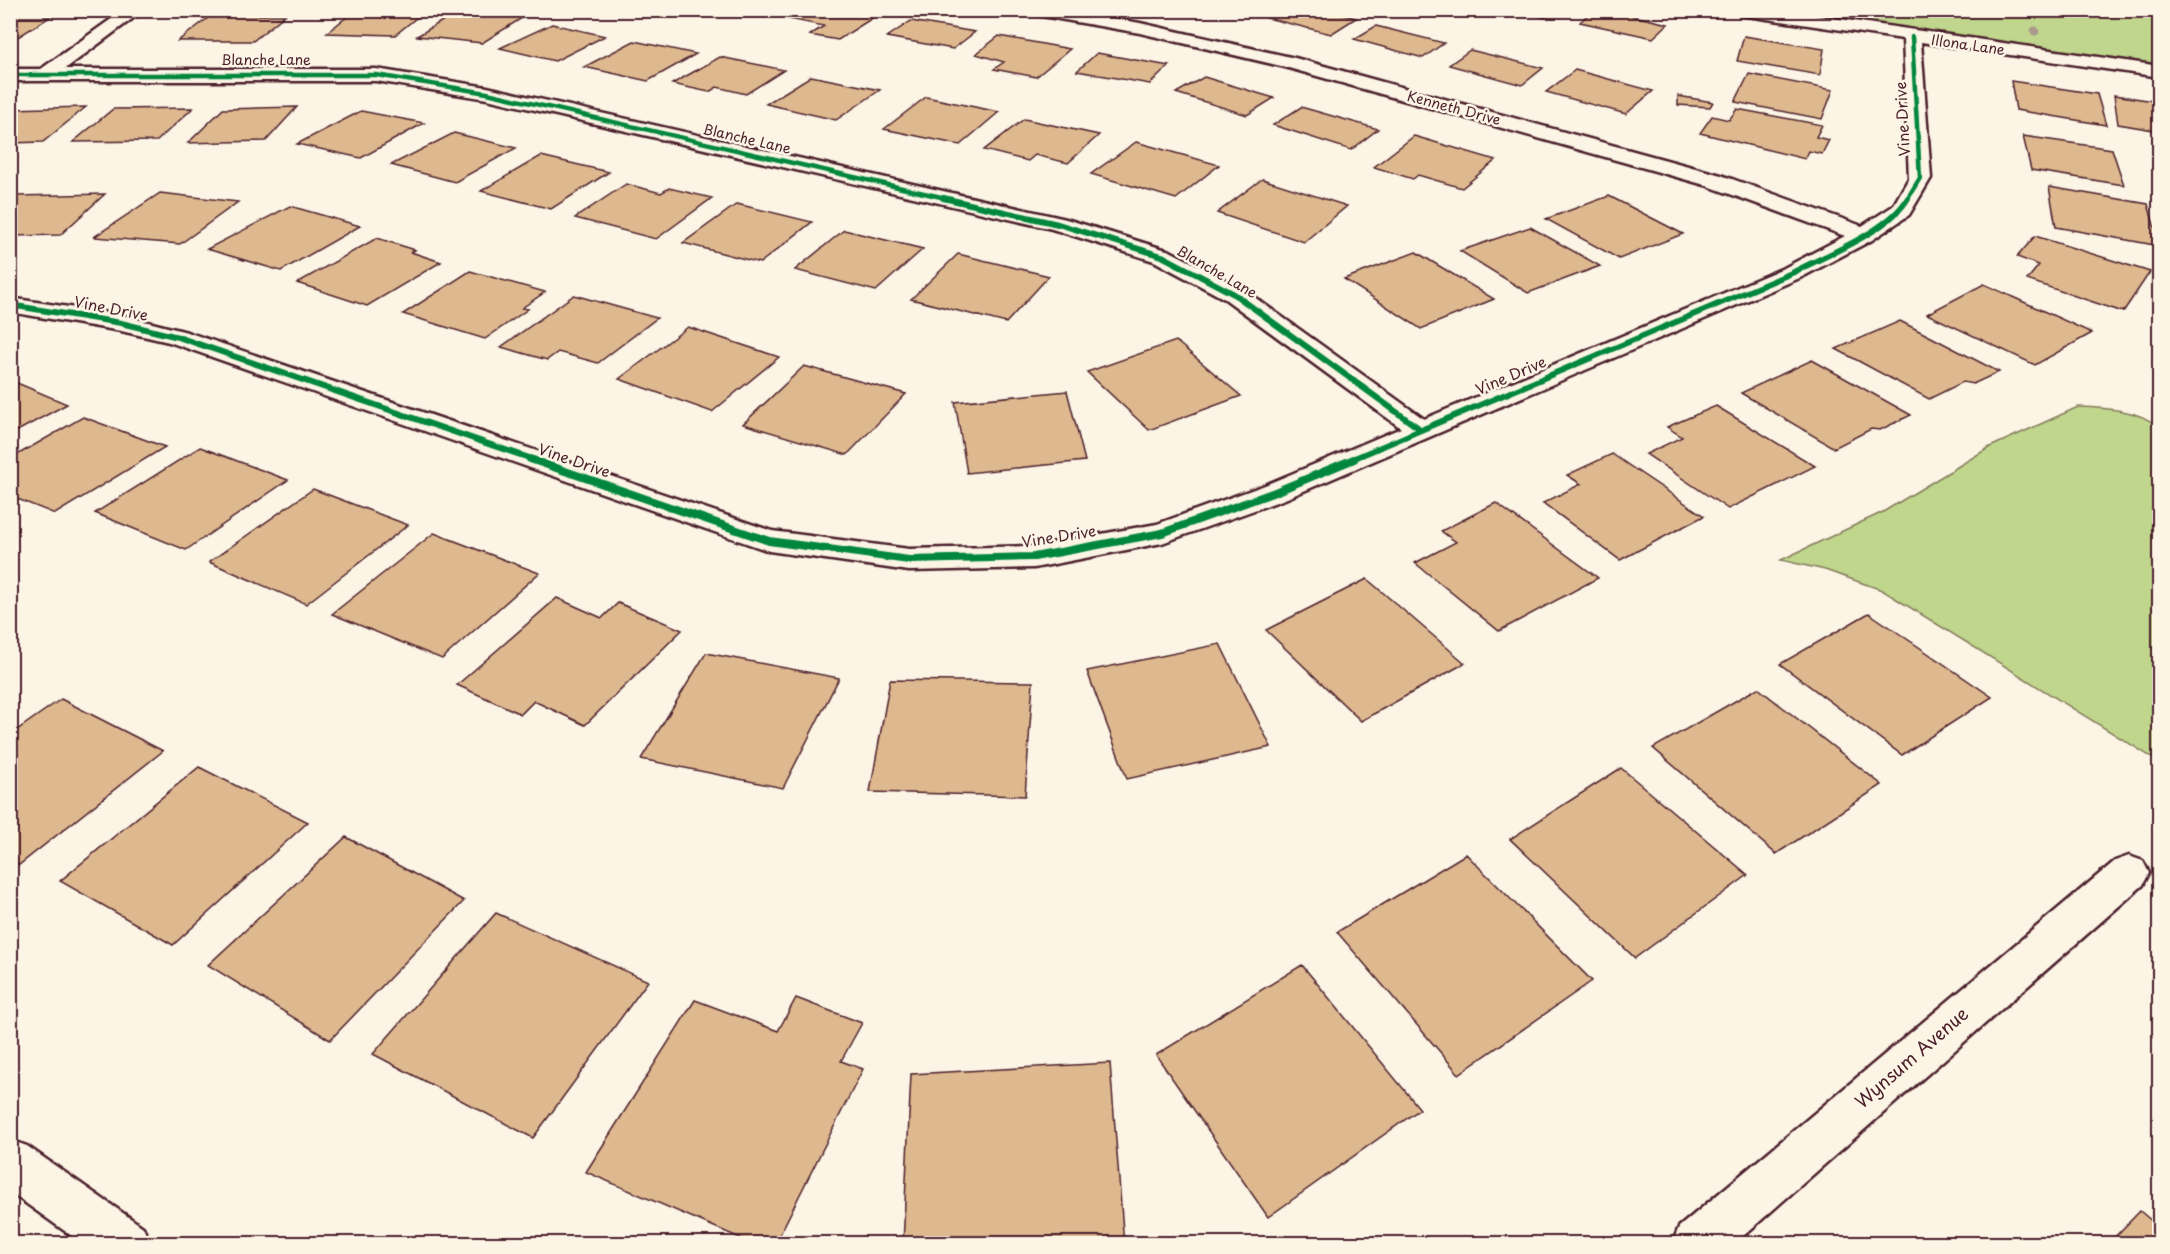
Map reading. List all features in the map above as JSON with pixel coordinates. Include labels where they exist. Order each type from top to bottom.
[{"type":"street","points":[[46,74],[136,10]]},
{"type":"street","name":"Kenneth Drive","points":[[1036,10],[1140,28],[1288,63],[1713,180],[1864,235]]},
{"type":"street","name":"Illona Lane","points":[[1740,10],[2160,72]]},
{"type":"street","name":"Vine Drive","points":[[10,305],[121,323],[178,337],[769,541],[909,560],[1034,557],[1162,533],[1275,492],[1794,272],[1864,235],[1901,210],[1920,178],[1912,37]]},
{"type":"street","name":"Blanche Lane","points":[[10,75],[376,75],[488,93],[1058,224],[1162,256],[1234,294],[1420,429]]},
{"type":"street","name":"Wynsum Avenue","points":[[1696,1244],[2129,873]]},
{"type":"street","points":[[10,1163],[126,1244]]},
{"type":"green space","points":[[1760,11],[2159,11],[2159,69]]},
{"type":"green space","points":[[2078,407],[2131,413],[2159,427],[2159,762],[1882,590],[1825,570],[1781,560],[1883,512],[1990,447]]},
{"type":"building","points":[[356,10],[426,10],[395,35],[326,33]]},
{"type":"building","points":[[804,10],[853,10],[877,15],[838,40],[810,35],[824,26],[789,19]]},
{"type":"building","points":[[1280,10],[1336,10],[1333,12],[1356,18],[1331,34],[1267,18]]},
{"type":"building","points":[[1514,10],[1557,10],[1545,18]]},
{"type":"building","points":[[1593,10],[1608,10],[1668,24],[1653,38],[1580,22]]},
{"type":"building","points":[[459,11],[522,18],[482,43],[417,36]]},
{"type":"building","points":[[212,15],[285,15],[253,41],[178,41]]},
{"type":"building","points":[[10,17],[50,17],[10,42]]},
{"type":"building","points":[[911,21],[975,32],[953,49],[887,37]]},
{"type":"building","points":[[552,24],[605,36],[555,61],[500,48]]},
{"type":"building","points":[[1376,26],[1444,43],[1423,58],[1354,39]]},
{"type":"building","points":[[999,36],[1070,49],[1036,77],[994,69],[1004,62],[976,54]]},
{"type":"building","points":[[1744,36],[1824,49],[1820,75],[1737,61]]},
{"type":"building","points":[[634,41],[696,54],[648,81],[584,67]]},
{"type":"building","points":[[1470,50],[1543,68],[1522,85],[1449,65]]},
{"type":"building","points":[[1097,53],[1169,66],[1150,84],[1077,71]]},
{"type":"building","points":[[720,57],[784,70],[746,94],[717,87],[709,92],[672,84]]},
{"type":"building","points":[[1575,70],[1653,91],[1626,114],[1546,92]]},
{"type":"building","points":[[1749,74],[1833,90],[1822,119],[1735,102]]},
{"type":"building","points":[[811,76],[880,90],[836,120],[766,104]]},
{"type":"building","points":[[1204,77],[1274,98],[1247,115],[1176,93]]},
{"type":"building","points":[[2011,81],[2097,94],[2106,125],[2016,110]]},
{"type":"building","points":[[2114,95],[2160,102],[2160,131],[2118,124]]},
{"type":"building","points":[[1678,96],[1713,102],[1710,107],[1678,105]]},
{"type":"building","points":[[926,97],[999,112],[960,145],[884,129]]},
{"type":"building","points":[[86,107],[43,142],[10,143],[10,109]]},
{"type":"building","points":[[297,107],[266,141],[188,143],[223,109]]},
{"type":"building","points":[[1301,107],[1378,129],[1351,150],[1273,125]]},
{"type":"building","points":[[193,108],[157,141],[73,142],[113,109]]},
{"type":"building","points":[[1737,109],[1822,125],[1816,137],[1829,140],[1822,154],[1809,151],[1805,159],[1700,133],[1712,116],[1729,120]]},
{"type":"building","points":[[361,111],[424,123],[361,158],[297,144]]},
{"type":"building","points":[[1024,119],[1099,135],[1068,163],[1035,155],[1028,161],[984,150]]},
{"type":"building","points":[[454,133],[516,148],[455,182],[391,165]]},
{"type":"building","points":[[1414,136],[1496,160],[1462,188],[1418,175],[1413,179],[1374,167]]},
{"type":"building","points":[[2023,136],[2112,149],[2124,185],[2031,170]]},
{"type":"building","points":[[1136,142],[1219,165],[1176,199],[1091,174]]},
{"type":"building","points":[[541,156],[609,172],[551,209],[481,191]]},
{"type":"building","points":[[1262,179],[1347,206],[1304,242],[1217,213]]},
{"type":"building","points":[[626,184],[661,193],[669,188],[712,198],[656,239],[575,218]]},
{"type":"building","points":[[2049,187],[2148,204],[2160,246],[2056,227]]},
{"type":"building","points":[[160,193],[238,202],[180,244],[94,237]]},
{"type":"building","points":[[105,194],[60,235],[10,236],[10,201],[17,196]]},
{"type":"building","points":[[1609,196],[1683,234],[1619,259],[1546,219]]},
{"type":"building","points":[[737,204],[812,222],[760,263],[683,243]]},
{"type":"building","points":[[290,206],[360,226],[281,271],[207,249]]},
{"type":"building","points":[[1530,227],[1600,266],[1528,293],[1460,251]]},
{"type":"building","points":[[844,230],[923,249],[876,291],[795,270]]},
{"type":"building","points":[[2035,236],[2150,272],[2123,312],[2027,280],[2039,265],[2017,257]]},
{"type":"building","points":[[377,238],[415,250],[411,252],[441,262],[367,306],[297,283]]},
{"type":"building","points":[[1416,252],[1494,299],[1421,329],[1344,279]]},
{"type":"building","points":[[958,254],[1049,276],[1006,323],[911,299]]},
{"type":"building","points":[[470,271],[545,292],[522,308],[528,309],[485,339],[403,314]]},
{"type":"building","points":[[1984,284],[2092,333],[2035,365],[1927,314]]},
{"type":"building","points":[[574,295],[657,318],[598,363],[558,352],[547,360],[501,347]]},
{"type":"building","points":[[1900,321],[1999,372],[1973,384],[1963,382],[1929,399],[1836,349]]},
{"type":"building","points":[[688,327],[779,357],[712,412],[619,379]]},
{"type":"building","points":[[1176,341],[1241,396],[1149,430],[1087,372]]},
{"type":"building","points":[[1812,360],[1911,415],[1880,430],[1871,429],[1834,448],[1741,393]]},
{"type":"building","points":[[804,366],[906,394],[847,455],[743,424]]},
{"type":"building","points":[[10,380],[67,404],[10,435]]},
{"type":"building","points":[[1067,391],[1085,461],[967,473],[955,402]]},
{"type":"building","points":[[1716,406],[1815,466],[1728,509],[1646,454],[1682,437],[1667,427]]},
{"type":"building","points":[[83,417],[165,447],[55,514],[10,496],[10,459]]},
{"type":"building","points":[[200,447],[288,480],[186,550],[95,513]]},
{"type":"building","points":[[1612,454],[1704,516],[1620,560],[1543,503],[1581,484],[1567,475]]},
{"type":"building","points":[[313,489],[408,525],[306,604],[209,562]]},
{"type":"building","points":[[1496,503],[1598,578],[1499,631],[1415,563],[1456,542],[1441,531]]},
{"type":"building","points":[[434,533],[539,573],[442,659],[332,614]]},
{"type":"building","points":[[1367,579],[1465,663],[1361,721],[1266,630]]},
{"type":"building","points":[[557,598],[602,618],[618,603],[682,630],[585,725],[534,701],[521,714],[457,685]]},
{"type":"building","points":[[1869,613],[1992,697],[1902,755],[1780,664]]},
{"type":"building","points":[[1220,644],[1271,747],[1127,779],[1087,671]]},
{"type":"building","points":[[706,653],[839,678],[783,788],[641,759]]},
{"type":"building","points":[[890,680],[1033,682],[1025,796],[870,792]]},
{"type":"building","points":[[1758,688],[1882,785],[1776,854],[1653,748]]},
{"type":"building","points":[[61,699],[163,751],[19,865],[10,860],[10,735]]},
{"type":"building","points":[[199,767],[308,822],[173,945],[60,881]]},
{"type":"building","points":[[1621,768],[1748,875],[1635,958],[1510,839]]},
{"type":"building","points":[[346,837],[464,901],[330,1040],[208,965]]},
{"type":"building","points":[[1466,854],[1592,981],[1459,1074],[1337,932]]},
{"type":"building","points":[[496,913],[648,981],[533,1138],[373,1054]]},
{"type":"building","points":[[1302,965],[1420,1109],[1268,1217],[1156,1055]]},
{"type":"building","points":[[796,998],[862,1023],[841,1061],[863,1069],[775,1244],[754,1244],[586,1172],[695,1000],[778,1031]]},
{"type":"building","points":[[1110,1063],[1124,1244],[903,1244],[911,1074]]},
{"type":"building","points":[[2140,1211],[2160,1228],[2160,1244],[2108,1244]]},
{"type":"cycle path","points":[[10,305],[121,323],[178,337],[769,541],[909,560],[1034,557],[1162,533],[1275,492],[1794,272],[1864,235],[1901,210],[1920,178],[1912,37]]},
{"type":"cycle path","points":[[10,75],[269,73],[376,75],[487,93],[1058,224],[1162,256],[1234,294],[1420,429]]}]
